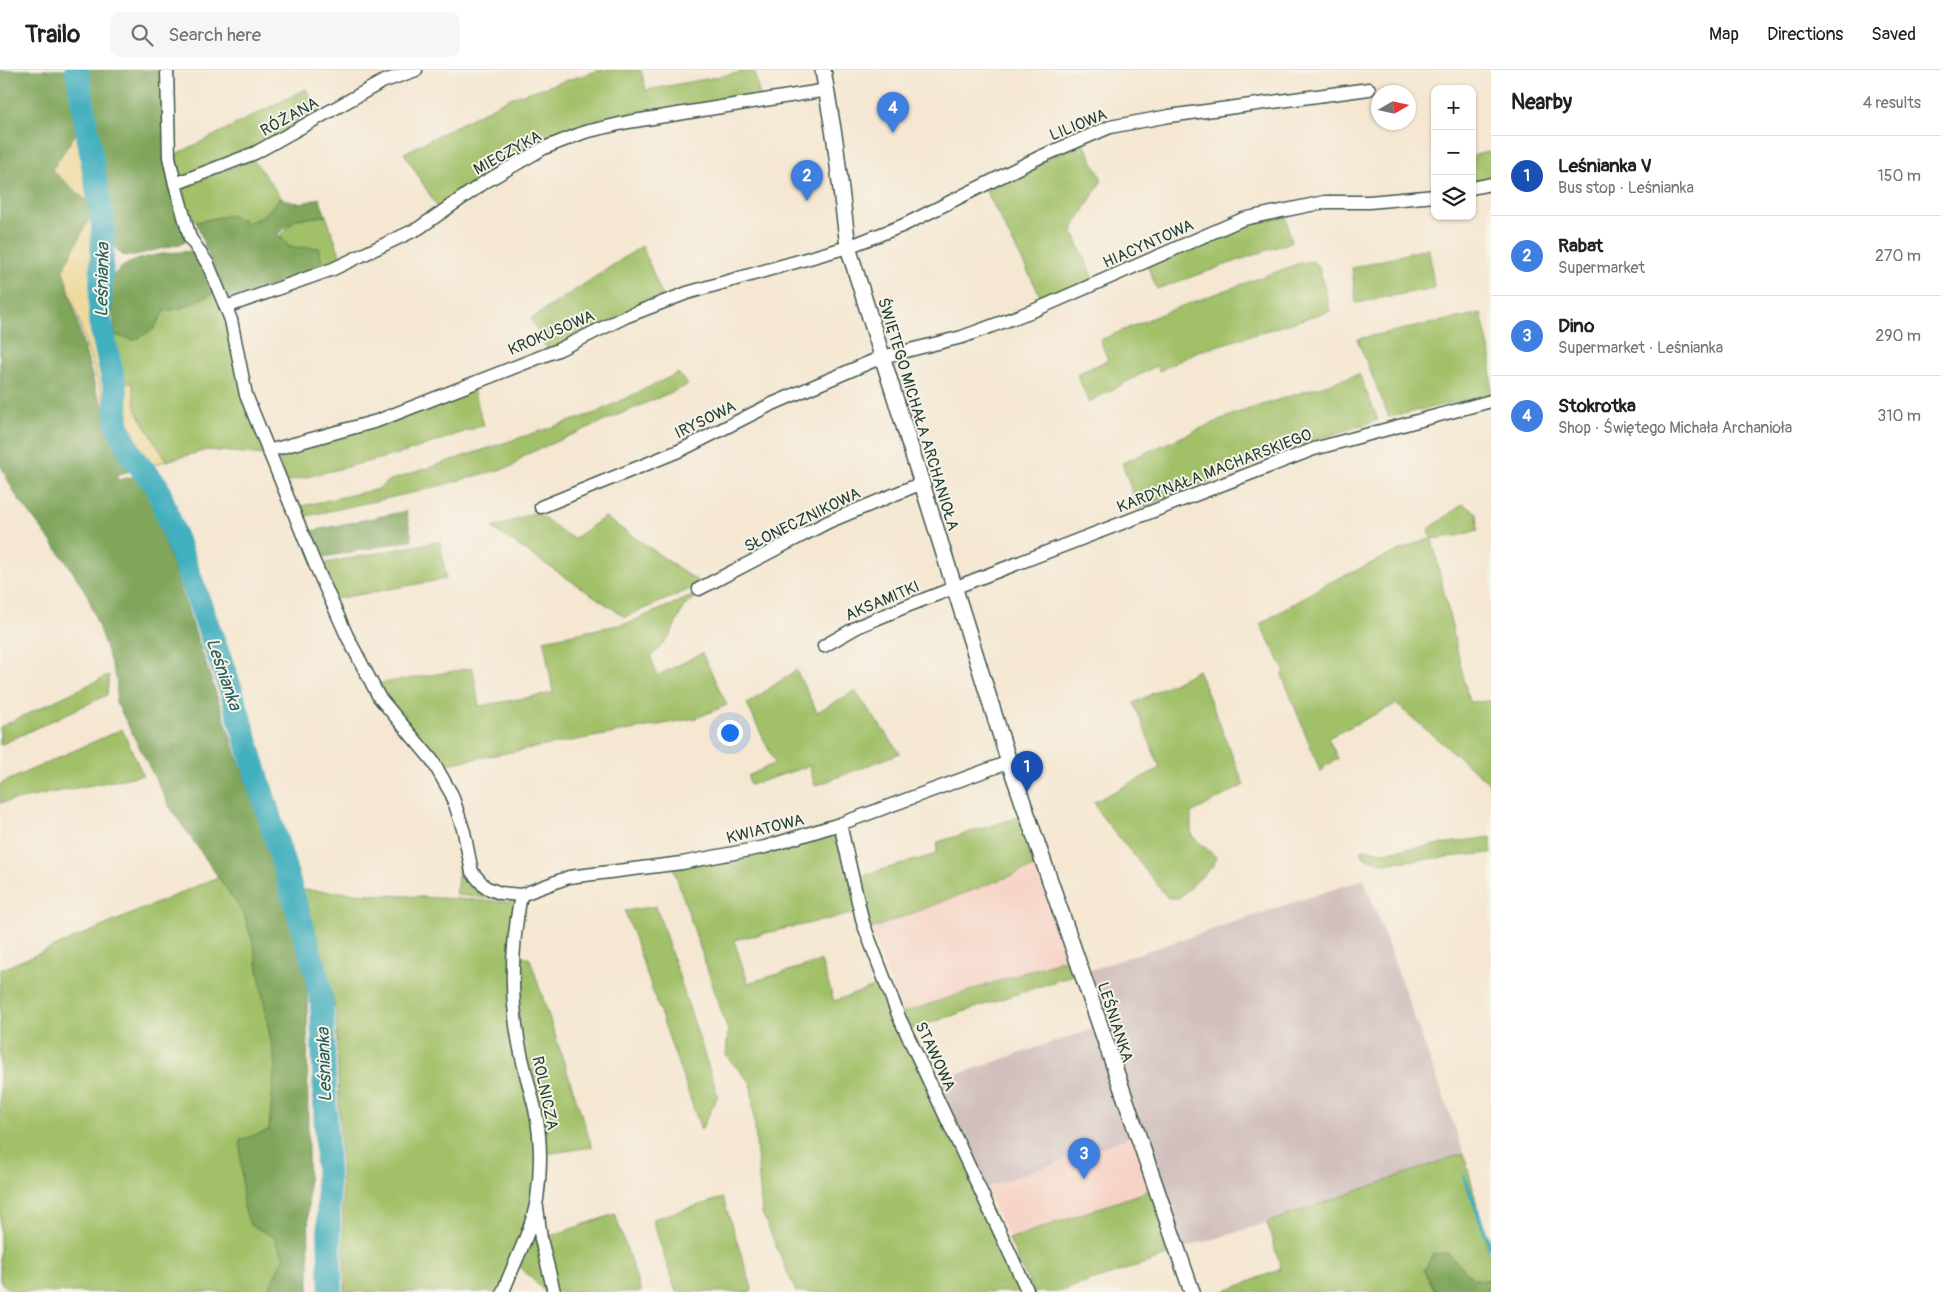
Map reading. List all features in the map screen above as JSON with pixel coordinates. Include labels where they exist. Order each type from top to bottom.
[{"type":"street","points":[[167,70],[169,157],[190,238],[208,264],[232,320],[246,395],[321,579],[379,697],[432,760],[452,795],[464,832],[472,872],[485,887],[500,893],[521,895]]},
{"type":"street","name":"RÓŻANA","points":[[175,184],[220,169],[255,153],[382,82],[416,70]]},
{"type":"street","name":"ŚWIĘTEGO MICHAŁA ARCHANIOŁA","points":[[823,70],[848,247],[1009,762]]},
{"type":"street","name":"LILIOWA","points":[[848,247],[904,225],[1040,158],[1110,127],[1169,116],[1369,88]]},
{"type":"street","name":"MIECZYKA","points":[[226,307],[333,269],[419,228],[485,182],[544,148],[585,132],[628,122],[827,90]]},
{"type":"street","points":[[1476,187],[1491,184]]},
{"type":"street","name":"HIACYNTOWA","points":[[882,357],[962,337],[1036,310],[1243,219],[1325,202],[1369,202],[1431,196]]},
{"type":"street","name":"KROKUSOWA","points":[[268,451],[377,421],[558,350],[624,317],[687,293],[848,247]]},
{"type":"street","name":"IRYSOWA","points":[[541,507],[681,450],[770,405],[882,357]]},
{"type":"street","name":"KARDYNAŁA MACHARSKIEGO","points":[[954,587],[1314,449],[1491,401]]},
{"type":"street","name":"SŁONECZNIKOWA","points":[[699,589],[828,522],[922,484]]},
{"type":"street","name":"AKSAMITKI","points":[[824,646],[859,626],[954,587]]},
{"type":"street","name":"KWIATOWA","points":[[521,895],[569,877],[682,863],[736,853],[794,839],[1009,762]]},
{"type":"street","name":"LEŚNIANKA","points":[[1009,762],[1192,1292]]},
{"type":"street","name":"STAWOWA","points":[[840,824],[863,923],[899,1017],[1028,1292]]},
{"type":"street","name":"ROLNICZA","points":[[503,1292],[537,1199],[538,1127],[518,1038],[514,994],[516,924],[521,895]]},
{"type":"street","points":[[537,1199],[541,1239],[554,1292]]},
{"type":"shaded area","points":[[1036,866],[1068,958],[903,1013],[871,929]]},
{"type":"shaded area","points":[[1364,879],[1464,1153],[1267,1223],[1177,1250],[1136,1135],[985,1188],[934,1082],[1099,1027],[1081,973]]},
{"type":"shaded area","points":[[1132,1136],[1151,1190],[1009,1239],[985,1188]]},
{"type":"green space","points":[[0,70],[68,70],[72,86],[77,132],[52,170],[96,208],[63,270],[96,391],[137,469],[116,475],[118,480],[142,475],[279,880],[307,984],[309,1292],[267,1292],[284,1257],[274,1237],[250,1225],[243,1204],[240,1140],[269,1130],[275,1065],[254,946],[244,914],[171,809],[116,702],[117,681],[88,596],[68,564],[15,494],[0,464]]},
{"type":"green space","points":[[80,70],[163,70],[186,238],[184,243],[131,256],[122,255],[110,242]]},
{"type":"green space","points":[[600,70],[641,70],[646,90],[754,70],[760,97],[586,125],[534,147],[439,210],[404,153],[510,98]]},
{"type":"green space","points":[[306,89],[320,113],[260,147],[181,179],[175,155]]},
{"type":"green space","points":[[1083,142],[1102,180],[1072,230],[1093,279],[1043,301],[985,189]]},
{"type":"green space","points":[[1491,151],[1491,180],[1476,184],[1476,155]]},
{"type":"green space","points":[[253,159],[281,197],[262,217],[247,223],[230,215],[196,222],[187,205],[183,188]]},
{"type":"green space","points":[[281,197],[295,203],[319,198],[326,216],[296,219],[278,234],[289,247],[319,248],[323,267],[227,302],[196,222],[230,215],[248,223],[262,217]]},
{"type":"green space","points":[[1285,212],[1291,242],[1157,289],[1147,265],[1244,222]]},
{"type":"green space","points":[[326,216],[342,260],[323,267],[319,248],[289,247],[280,236],[296,219]]},
{"type":"green space","points":[[642,246],[663,297],[548,351],[531,319]]},
{"type":"green space","points":[[1429,248],[1434,288],[1356,303],[1352,268]]},
{"type":"green space","points":[[194,251],[216,292],[181,308],[164,311],[154,329],[134,340],[115,335],[112,280],[116,272],[125,265],[148,257]]},
{"type":"green space","points":[[1312,261],[1319,267],[1330,311],[1197,352],[1159,371],[1156,366],[1089,402],[1077,374],[1108,360],[1100,340],[1166,312],[1300,263]]},
{"type":"green space","points":[[216,292],[267,455],[207,450],[166,461],[136,410],[132,383],[124,383],[115,335],[134,340],[154,329],[164,311],[181,308]]},
{"type":"green space","points":[[1481,313],[1491,356],[1491,394],[1389,417],[1357,339]]},
{"type":"green space","points":[[678,373],[688,385],[525,455],[513,466],[416,492],[302,517],[297,507],[378,489],[388,481],[595,413]]},
{"type":"green space","points":[[1359,374],[1378,420],[1289,449],[1138,509],[1122,463],[1234,414]]},
{"type":"green space","points":[[472,386],[484,425],[406,452],[287,482],[279,460],[282,451]]},
{"type":"green space","points":[[1463,504],[1477,513],[1478,530],[1457,536],[1432,539],[1429,529]]},
{"type":"green space","points":[[406,511],[412,540],[319,558],[316,557],[307,532]]},
{"type":"green space","points":[[536,512],[573,539],[605,517],[702,584],[625,617],[492,528]]},
{"type":"green space","points":[[1432,539],[1469,702],[1491,701],[1491,794],[1488,782],[1396,704],[1328,738],[1338,759],[1325,766],[1321,773],[1282,675],[1285,672],[1260,624],[1324,585],[1420,541]]},
{"type":"green space","points":[[440,541],[446,579],[334,599],[321,569],[326,563]]},
{"type":"green space","points":[[699,593],[683,608],[670,636],[651,657],[657,676],[702,653],[727,705],[696,718],[441,765],[377,684],[473,668],[479,706],[553,693],[544,640],[628,623]]},
{"type":"green space","points":[[796,670],[817,712],[855,691],[900,753],[815,786],[809,766],[750,785],[748,776],[775,763],[747,704]]},
{"type":"green space","points":[[1198,670],[1244,785],[1191,813],[1191,835],[1216,857],[1214,865],[1179,898],[1168,898],[1100,814],[1094,802],[1160,768],[1134,703]]},
{"type":"green space","points":[[109,675],[107,695],[0,745],[0,727]]},
{"type":"green space","points":[[122,729],[143,775],[0,803],[0,784]]},
{"type":"green space","points":[[1019,817],[1036,866],[871,929],[857,877],[936,854],[938,842]]},
{"type":"green space","points":[[840,824],[861,912],[734,940],[748,983],[821,961],[834,1001],[886,983],[1028,1292],[796,1292],[762,1213],[751,1083],[726,1056],[728,1031],[673,867]]},
{"type":"green space","points":[[462,836],[466,872],[471,885],[481,892],[501,899],[456,895]]},
{"type":"green space","points":[[1491,837],[1491,853],[1383,863],[1365,858],[1360,852],[1364,849],[1385,852]]},
{"type":"green space","points":[[218,877],[244,914],[254,946],[275,1065],[269,1130],[274,1237],[284,1257],[267,1292],[13,1292],[0,1282],[0,970]]},
{"type":"green space","points":[[303,890],[509,902],[521,895],[515,952],[530,959],[592,1147],[539,1155],[541,1239],[615,1214],[641,1292],[545,1292],[516,1263],[506,1292],[345,1292],[336,1012],[323,956]]},
{"type":"green space","points":[[656,906],[718,1096],[701,1130],[625,911]]},
{"type":"green space","points":[[1068,958],[1074,975],[912,1029],[903,1013]]},
{"type":"green space","points":[[1464,1153],[1491,1261],[1491,1280],[1473,1279],[1448,1253],[1433,1254],[1424,1271],[1436,1292],[1223,1292],[1281,1269],[1267,1223]]},
{"type":"green space","points":[[1151,1190],[1173,1254],[1058,1292],[1033,1292],[1009,1239]]},
{"type":"green space","points":[[723,1198],[752,1288],[751,1292],[676,1292],[652,1219]]},
{"type":"green space","points":[[1448,1253],[1473,1279],[1491,1280],[1491,1292],[1436,1292],[1424,1271],[1433,1254]]},
{"type":"sand","points":[[68,70],[74,70],[78,86],[100,224],[93,300],[100,354],[110,387],[111,402],[107,411],[63,270],[95,208],[52,170],[77,132],[72,86]]},
{"type":"sand","points":[[124,383],[132,383],[136,410],[166,461],[145,467],[135,456],[121,426],[124,406]]},
{"type":"waterway","name":"Leśnianka","points":[[77,70],[103,224],[100,321],[116,392],[117,424],[132,457],[157,486],[231,690],[317,975],[322,1004],[331,1292]]},
{"type":"waterway","points":[[1464,1176],[1491,1248]]},
{"type":"place","name":"Stokrotka","points":[[893,133]]},
{"type":"place","name":"Rabat","points":[[807,201]]},
{"type":"place","name":"Leśnianka V","points":[[1027,792]]},
{"type":"place","name":"Dino","points":[[1084,1179]]}]
